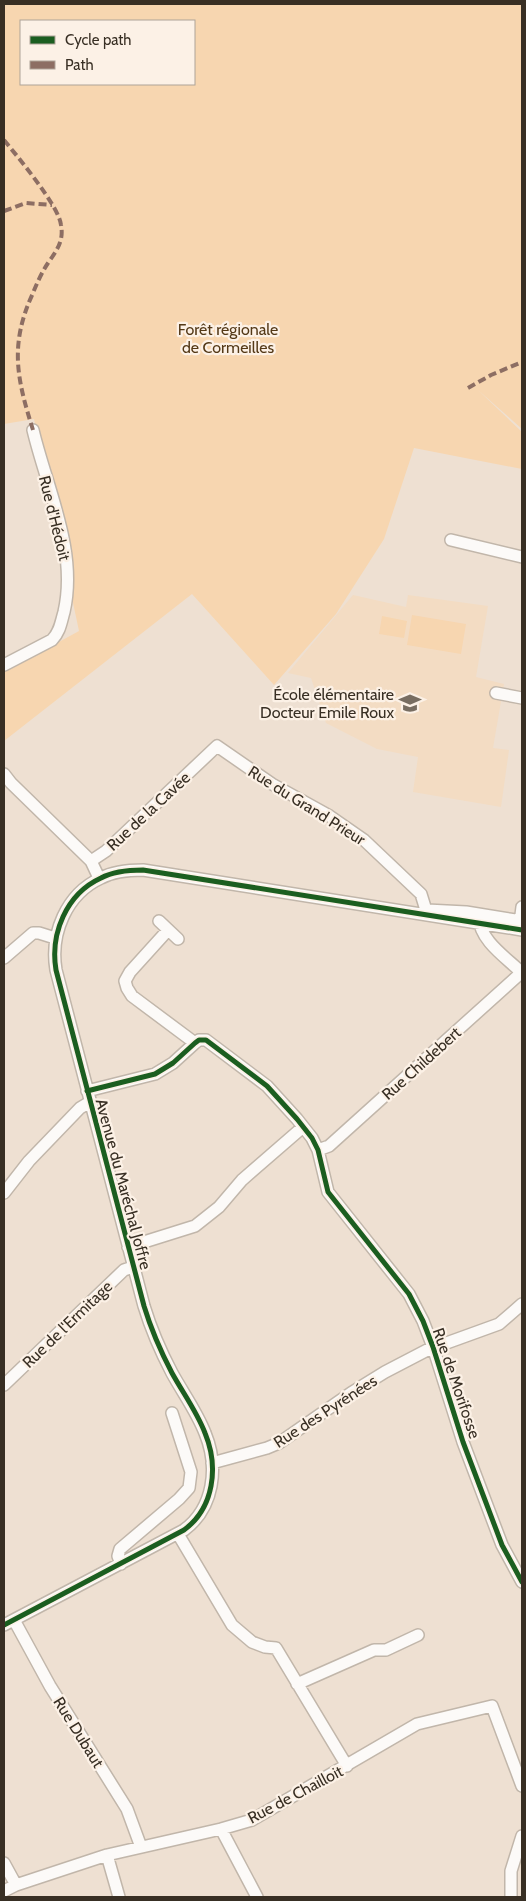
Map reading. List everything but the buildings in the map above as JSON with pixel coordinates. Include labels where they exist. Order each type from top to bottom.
[{"type":"street","name":"Rue d'Hédoit","points":[[4,665],[52,640],[57,635],[68,595],[68,567],[63,542],[33,430]]},
{"type":"street","points":[[452,540],[522,557]]},
{"type":"street","points":[[496,693],[522,698]]},
{"type":"street","name":"Rue de la Cavée","points":[[99,878],[91,861],[106,850],[217,746]]},
{"type":"street","name":"Rue du Grand Prieur","points":[[217,746],[272,784],[328,815],[364,840],[420,894],[426,913]]},
{"type":"street","points":[[4,774],[91,861]]},
{"type":"street","name":"Avenue du Maréchal Joffre","points":[[9,1622],[178,1534],[194,1522],[203,1508],[211,1487],[212,1463],[205,1432],[172,1374],[144,1306],[56,970],[55,938],[60,922],[72,902],[99,878],[122,871],[155,871],[426,913],[462,922],[479,919]]},
{"type":"street","points":[[522,907],[522,924]]},
{"type":"street","name":"Avenue du Maréchal Joffre","points":[[426,913],[445,911],[479,919]]},
{"type":"street","points":[[479,919],[522,924]]},
{"type":"street","points":[[479,919],[509,928],[522,924]]},
{"type":"street","points":[[479,919],[487,939],[522,972]]},
{"type":"street","points":[[159,921],[178,939]]},
{"type":"street","points":[[4,1193],[29,1161],[80,1108],[88,1096],[155,1074],[173,1063],[195,1042],[132,996],[125,981],[130,972],[168,930]]},
{"type":"street","points":[[4,958],[33,933],[40,933],[55,938]]},
{"type":"street","name":"Rue Childebert","points":[[318,1150],[329,1146],[522,972]]},
{"type":"street","name":"Rue de Morifosse","points":[[195,1042],[206,1040],[236,1060],[285,1104],[312,1138],[318,1150],[328,1192],[409,1294],[423,1321],[433,1347],[463,1442],[499,1536],[522,1582]]},
{"type":"street","points":[[128,1247],[195,1226],[219,1207],[242,1180],[303,1127]]},
{"type":"street","name":"Rue de l'Ermitage","points":[[4,1385],[124,1270],[133,1267]]},
{"type":"street","name":"Rue des Pyrénées","points":[[212,1463],[279,1443],[385,1372],[433,1347],[499,1324],[522,1304]]},
{"type":"street","points":[[121,1564],[118,1556],[120,1549],[179,1499],[189,1488],[191,1472],[172,1413]]},
{"type":"street","points":[[178,1534],[232,1625],[252,1642],[265,1647],[276,1648],[347,1766]]},
{"type":"street","name":"Rue Dubaut","points":[[9,1622],[127,1809],[141,1846]]},
{"type":"street","points":[[298,1684],[374,1650],[386,1650],[418,1635]]},
{"type":"street","name":"Rue de Chailloit","points":[[4,1891],[16,1885],[107,1855],[252,1820],[417,1724],[492,1706],[522,1786]]},
{"type":"street","points":[[221,1829],[257,1897]]},
{"type":"street","points":[[510,1897],[511,1871],[522,1836]]},
{"type":"street","points":[[107,1855],[119,1897]]},
{"type":"street","points":[[4,1863],[16,1885]]},
{"type":"shaded area","name":"École élémentaire Docteur Emile Roux","points":[[353,595],[406,607],[408,595],[488,606],[476,677],[504,684],[493,748],[509,750],[501,807],[413,792],[418,757],[377,749],[326,723],[311,678],[288,673]]},
{"type":"green space","name":"Forêt régionale de Cormeilles","points":[[4,4],[522,4],[522,429],[478,390],[522,432],[522,469],[414,448],[384,539],[336,614],[274,685],[192,594],[4,741],[4,672],[79,631],[34,419],[4,424]]},
{"type":"green space","points":[[412,615],[466,624],[461,654],[407,645]]},
{"type":"green space","points":[[382,616],[407,621],[404,638],[379,634]]},
{"type":"marked path","points":[[4,140],[46,194],[59,217],[62,231],[59,245],[46,266],[25,312],[18,346],[20,378],[33,430]]},
{"type":"marked path","points":[[4,211],[26,203],[52,205]]},
{"type":"marked path","points":[[468,388],[491,375],[522,362]]},
{"type":"cycle path","points":[[4,1625],[184,1530],[202,1510],[208,1499],[211,1486],[212,1459],[205,1433],[164,1357],[144,1306],[56,970],[55,956],[58,929],[63,916],[78,894],[89,885],[111,874],[122,871],[143,870],[522,930]]},
{"type":"cycle path","points":[[87,1091],[155,1074],[173,1063],[199,1040],[206,1040],[267,1086],[297,1119],[312,1138],[318,1150],[328,1192],[409,1294],[423,1321],[463,1442],[502,1545],[522,1582]]},
{"type":"place","name":"École élémentaire Docteur Emile Roux","points":[[410,703]]}]
